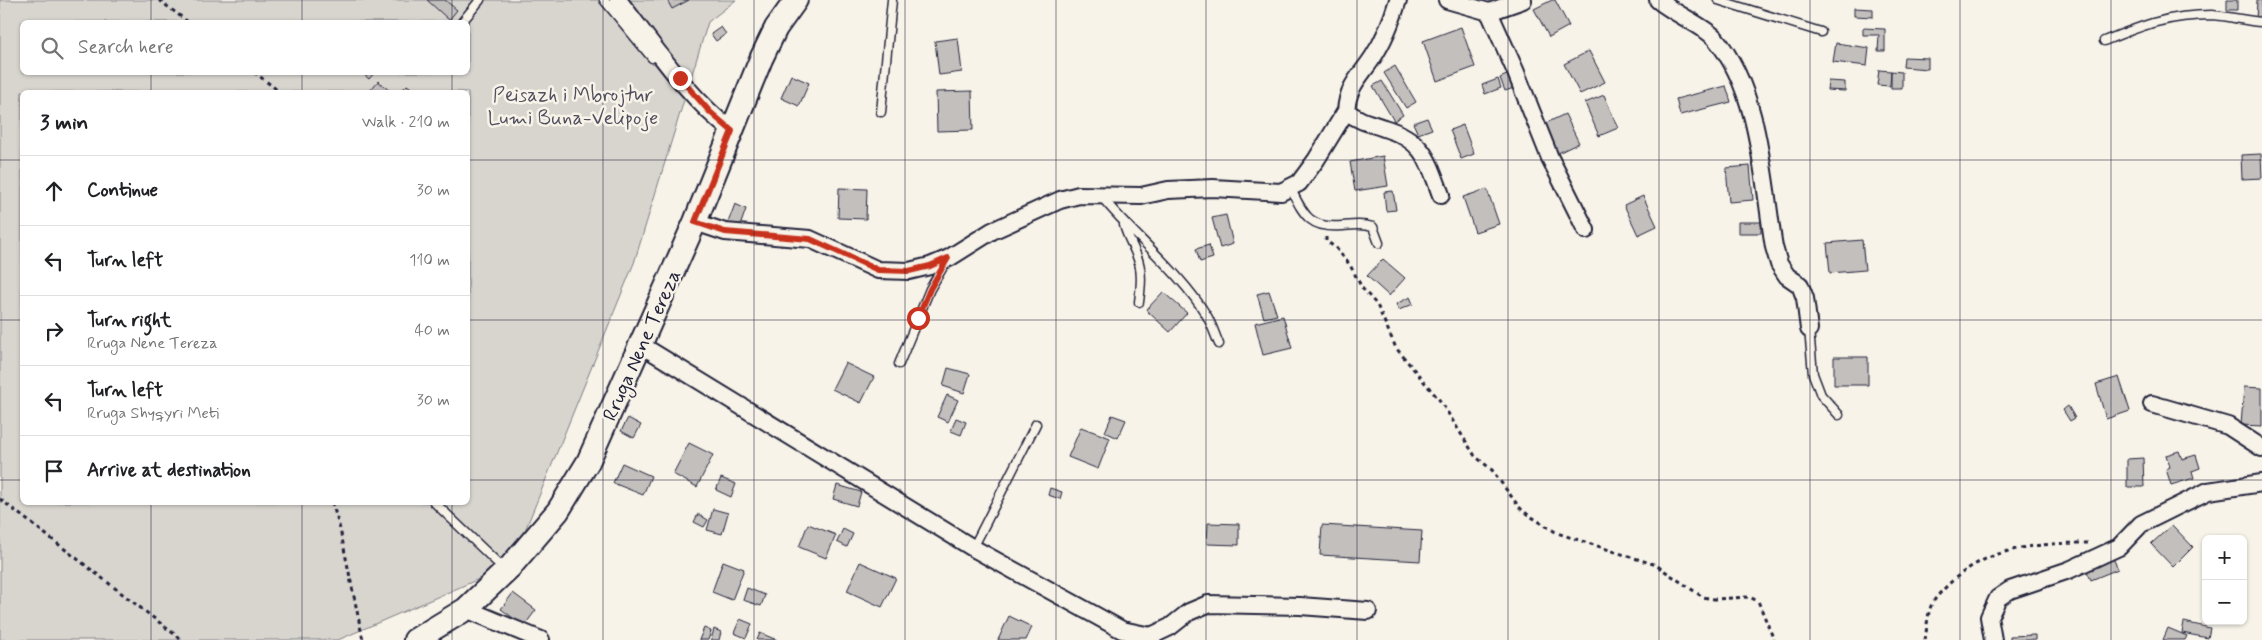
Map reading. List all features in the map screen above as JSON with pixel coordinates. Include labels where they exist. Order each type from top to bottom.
[{"type":"street","points":[[618,0],[680,78],[710,112],[732,131]]},
{"type":"street","name":"Rruga Nene Tereza","points":[[415,640],[466,609],[506,571],[558,511],[588,462],[695,222],[761,59],[776,28],[796,0]]},
{"type":"street","points":[[695,222],[725,232],[810,239],[878,270],[909,271],[930,266],[948,258],[992,231],[1060,200],[1080,195],[1142,196],[1168,190],[1213,188],[1281,192],[1299,183],[1316,160],[1346,111],[1347,96],[1374,56],[1390,26],[1398,0]]},
{"type":"street","points":[[1447,0],[1489,12],[1523,0]]},
{"type":"street","points":[[1658,0],[1713,37],[1734,65],[1750,103],[1778,264],[1787,276],[1800,285],[1804,298],[1808,329]]},
{"type":"street","points":[[1489,12],[1515,70],[1550,158],[1586,230]]},
{"type":"street","points":[[1346,111],[1360,122],[1386,128],[1415,142],[1427,158],[1441,195]]},
{"type":"street","points":[[641,345],[973,548],[1122,630],[1151,636],[1170,627],[1189,612],[1208,604],[1300,606],[1368,611]]},
{"type":"street","points":[[2152,404],[2228,426],[2262,448]]},
{"type":"street","points":[[1992,640],[1989,617],[1998,598],[2010,590],[2069,570],[2119,547],[2141,524],[2208,491],[2262,483]]},
{"type":"street","points":[[466,609],[541,640]]},
{"type":"lane","points":[[464,20],[480,0]]},
{"type":"lane","points":[[604,0],[692,105],[700,112],[710,112]]},
{"type":"lane","points":[[881,112],[892,0]]},
{"type":"lane","points":[[1718,0],[1821,32]]},
{"type":"lane","points":[[2104,41],[2147,23],[2179,17],[2214,15],[2262,22]]},
{"type":"lane","points":[[1290,187],[1307,217],[1312,222],[1325,227],[1360,223],[1373,227],[1379,243]]},
{"type":"lane","points":[[1100,196],[1123,223],[1162,260],[1193,297],[1207,317],[1219,344]]},
{"type":"lane","points":[[1123,223],[1137,256],[1142,276],[1140,302]]},
{"type":"lane","points":[[899,364],[930,289],[948,258]]},
{"type":"lane","points":[[1808,329],[1816,382],[1821,396],[1839,415]]},
{"type":"lane","points":[[973,548],[1036,424]]},
{"type":"lane","points":[[437,505],[506,571]]},
{"type":"path","points":[[159,0],[185,20]]},
{"type":"path","points":[[258,75],[277,90]]},
{"type":"path","points":[[1325,227],[1326,241],[1336,248],[1350,265],[1362,288],[1377,305],[1396,348],[1441,402],[1475,456],[1492,470],[1519,507],[1557,533],[1656,565],[1703,597],[1726,599],[1748,597],[1758,602],[1774,640]]},
{"type":"path","points":[[0,499],[182,640]]},
{"type":"path","points":[[333,505],[340,529],[363,640]]},
{"type":"path","points":[[1925,640],[1931,606],[1937,597],[1961,573],[1989,557],[2031,545],[2086,543],[2119,547]]},
{"type":"green space","name":"Peisazh i Mbrojtur Lumi Buna-Velipoje","points":[[0,0],[736,0],[708,22],[634,263],[511,565],[338,640],[0,640]]},
{"type":"building","points":[[427,0],[445,0],[457,10],[449,20]]},
{"type":"building","points":[[667,0],[689,0],[672,9]]},
{"type":"building","points":[[1555,0],[1569,26],[1549,37],[1534,9]]},
{"type":"building","points":[[2227,0],[2237,0],[2237,10],[2227,10]]},
{"type":"building","points":[[2257,0],[2262,0],[2262,21],[2256,21]]},
{"type":"building","points":[[1854,8],[1873,9],[1873,17],[1854,16]]},
{"type":"building","points":[[721,27],[726,34],[716,41],[711,34]]},
{"type":"building","points":[[1461,27],[1475,67],[1437,81],[1423,41]]},
{"type":"building","points":[[1863,28],[1885,29],[1885,51],[1878,51],[1879,35],[1863,35]]},
{"type":"building","points":[[958,38],[962,72],[939,75],[935,41]]},
{"type":"building","points":[[1836,43],[1869,48],[1867,66],[1833,62]]},
{"type":"building","points":[[1589,51],[1605,82],[1580,94],[1564,64]]},
{"type":"building","points":[[1904,57],[1928,58],[1928,69],[1903,67]]},
{"type":"building","points":[[1395,66],[1416,102],[1406,108],[1384,73]]},
{"type":"building","points":[[1879,70],[1891,71],[1890,86],[1877,85]]},
{"type":"building","points":[[1891,71],[1902,72],[1902,88],[1891,88]]},
{"type":"building","points":[[1509,74],[1514,88],[1505,91],[1500,78]]},
{"type":"building","points":[[364,75],[372,75],[369,79]]},
{"type":"building","points":[[791,75],[809,83],[799,106],[781,98]]},
{"type":"building","points":[[1498,79],[1501,88],[1485,94],[1482,85]]},
{"type":"building","points":[[378,81],[389,90],[371,90]]},
{"type":"building","points":[[1382,81],[1403,115],[1394,121],[1373,86]]},
{"type":"building","points":[[1828,81],[1845,82],[1845,91],[1827,90]]},
{"type":"building","points":[[407,85],[414,90],[402,90]]},
{"type":"building","points":[[1726,86],[1731,102],[1680,115],[1676,99]]},
{"type":"building","points":[[972,91],[973,130],[937,131],[936,92]]},
{"type":"building","points":[[1604,95],[1618,128],[1599,136],[1585,103]]},
{"type":"building","points":[[1565,114],[1579,143],[1556,154],[1542,125]]},
{"type":"building","points":[[1427,118],[1432,129],[1418,134],[1413,123]]},
{"type":"building","points":[[1463,125],[1474,154],[1461,159],[1450,130]]},
{"type":"building","points":[[2261,154],[2262,178],[2242,179],[2241,155]]},
{"type":"building","points":[[1383,156],[1388,186],[1355,191],[1350,162]]},
{"type":"building","points":[[1750,166],[1753,200],[1729,202],[1726,168]]},
{"type":"building","points":[[839,188],[867,189],[866,219],[838,218]]},
{"type":"building","points":[[1487,189],[1499,224],[1475,232],[1463,197]]},
{"type":"building","points":[[1393,191],[1396,210],[1386,211],[1384,192]]},
{"type":"building","points":[[1643,196],[1657,226],[1638,235],[1624,205]]},
{"type":"building","points":[[735,204],[746,209],[739,229],[727,225]]},
{"type":"building","points":[[1226,215],[1233,244],[1220,248],[1212,218]]},
{"type":"building","points":[[1738,222],[1761,222],[1761,233],[1738,233]]},
{"type":"building","points":[[1862,240],[1865,270],[1830,273],[1827,243]]},
{"type":"building","points":[[1209,245],[1213,258],[1200,262],[1196,249]]},
{"type":"building","points":[[1383,259],[1405,278],[1389,296],[1367,276]]},
{"type":"building","points":[[1269,291],[1277,315],[1264,318],[1257,294]]},
{"type":"building","points":[[1163,292],[1187,313],[1170,332],[1146,310]]},
{"type":"building","points":[[1410,297],[1413,304],[1399,310],[1396,304]]},
{"type":"building","points":[[1283,316],[1292,348],[1263,355],[1255,323]]},
{"type":"building","points":[[1834,357],[1868,357],[1868,385],[1834,385]]},
{"type":"building","points":[[845,363],[874,377],[861,403],[832,389]]},
{"type":"building","points":[[948,368],[970,374],[964,393],[943,386]]},
{"type":"building","points":[[2119,377],[2130,411],[2106,419],[2096,384]]},
{"type":"building","points":[[2244,387],[2262,388],[2262,426],[2241,425]]},
{"type":"building","points":[[947,395],[958,400],[948,422],[937,417]]},
{"type":"building","points":[[2068,406],[2075,418],[2070,421],[2063,410]]},
{"type":"building","points":[[1112,415],[1126,420],[1118,438],[1105,432]]},
{"type":"building","points":[[628,418],[641,425],[634,438],[621,431]]},
{"type":"building","points":[[956,418],[966,422],[961,435],[951,431]]},
{"type":"building","points":[[1081,427],[1110,438],[1098,469],[1068,457]]},
{"type":"building","points":[[689,443],[713,455],[697,487],[673,474]]},
{"type":"building","points":[[2179,451],[2182,459],[2196,455],[2200,468],[2192,471],[2194,478],[2171,485],[2166,469],[2170,467],[2166,455]]},
{"type":"building","points":[[2143,458],[2144,487],[2127,487],[2127,459]]},
{"type":"building","points":[[622,463],[651,476],[643,495],[613,483]]},
{"type":"building","points":[[721,478],[736,484],[731,497],[716,490]]},
{"type":"building","points":[[837,485],[861,492],[857,506],[833,499]]},
{"type":"building","points":[[1050,488],[1062,492],[1060,499],[1048,495]]},
{"type":"building","points":[[713,509],[728,513],[722,534],[707,530]]},
{"type":"building","points":[[698,514],[708,520],[704,527],[694,522]]},
{"type":"building","points":[[1208,523],[1239,524],[1239,545],[1207,544]]},
{"type":"building","points":[[808,524],[836,535],[826,558],[799,547]]},
{"type":"building","points":[[1322,525],[1422,531],[1420,561],[1320,555]]},
{"type":"building","points":[[2172,525],[2193,547],[2173,567],[2151,544]]},
{"type":"building","points":[[843,529],[853,534],[847,547],[837,542]]},
{"type":"building","points":[[2113,558],[2118,569],[2091,580],[2086,569]]},
{"type":"building","points":[[723,561],[744,569],[732,600],[712,592]]},
{"type":"building","points":[[860,562],[896,578],[882,607],[847,591]]},
{"type":"building","points":[[747,588],[765,595],[761,606],[743,600]]},
{"type":"building","points":[[513,593],[536,610],[524,626],[501,609]]},
{"type":"building","points":[[1009,616],[1032,627],[1026,640],[998,640]]},
{"type":"building","points":[[740,619],[752,624],[746,638],[734,633]]},
{"type":"building","points":[[2184,622],[2210,628],[2208,638],[2182,633]]},
{"type":"building","points":[[704,628],[711,631],[708,640],[699,640]]},
{"type":"building","points":[[2168,628],[2187,636],[2185,640],[2163,640]]},
{"type":"building","points":[[714,629],[721,632],[719,640],[711,640]]},
{"type":"building","points":[[760,633],[777,640],[757,640]]},
{"type":"building","points":[[2035,635],[2035,640],[2010,640],[2010,636]]},
{"type":"route","points":[[680,78],[710,112],[732,131],[695,222],[725,232],[779,238],[810,239],[878,270],[909,271],[930,266],[948,258],[930,289],[918,318]]}]
